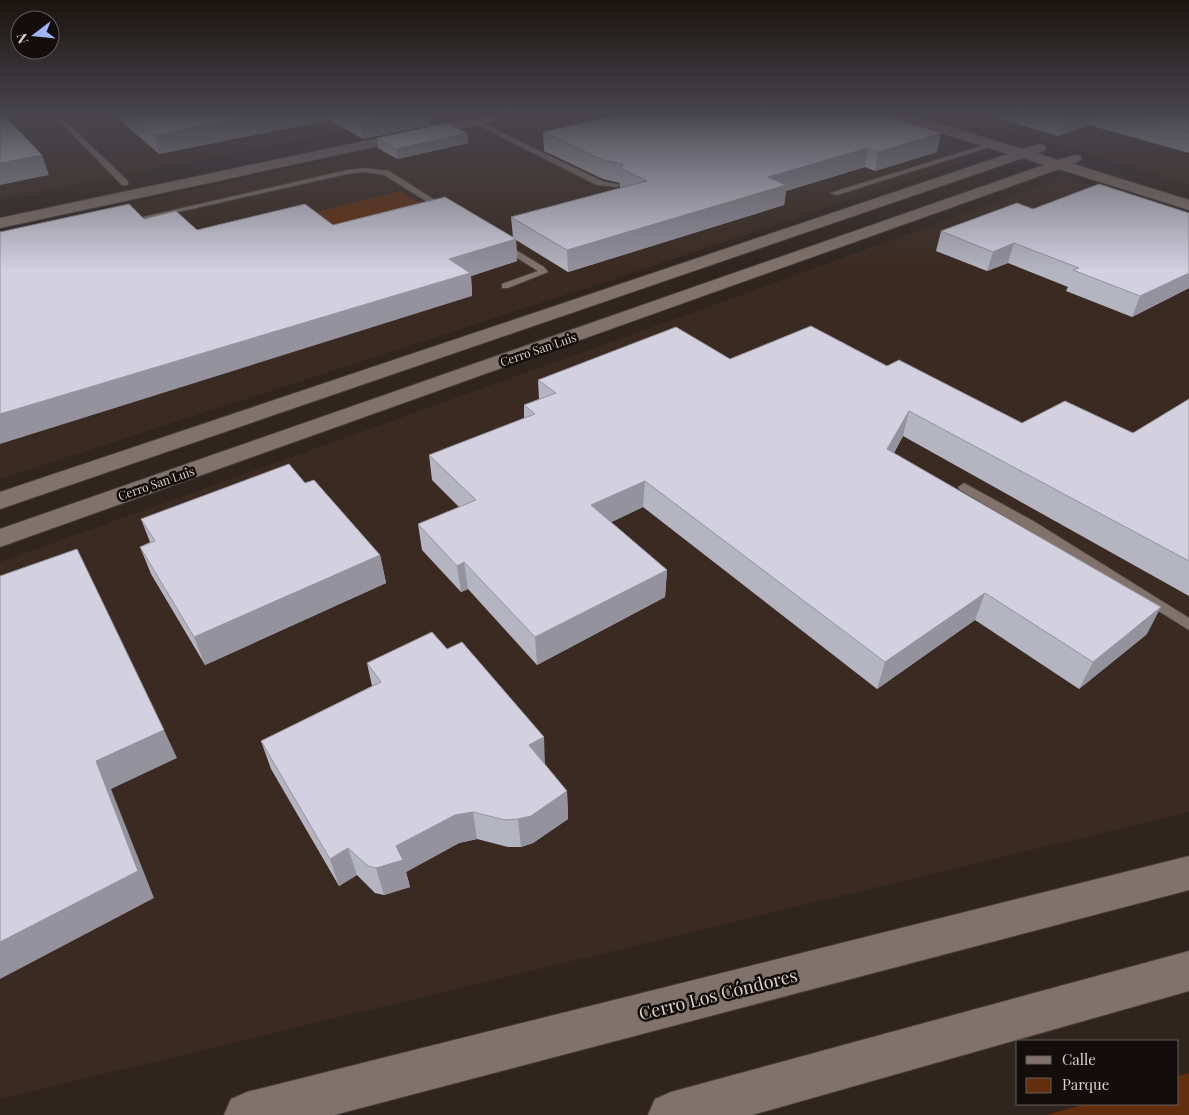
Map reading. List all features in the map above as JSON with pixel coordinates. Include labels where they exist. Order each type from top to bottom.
[{"type":"street","points":[[0,210],[202,167]]},
{"type":"street","points":[[0,223],[260,167]]},
{"type":"street","name":"Cerro San Luis","points":[[0,502],[985,167]]},
{"type":"street","name":"Cerro San Luis","points":[[0,538],[1054,167]]},
{"type":"street","points":[[1082,167],[1189,205]]},
{"type":"street","points":[[1088,167],[1189,193]]},
{"type":"street","name":"Cerro Los Cóndores","points":[[247,1115],[1189,873]]},
{"type":"street","points":[[671,1115],[1189,971]]},
{"type":"lane","points":[[109,167],[125,183]]},
{"type":"lane","points":[[568,167],[600,183],[618,185]]},
{"type":"lane","points":[[834,193],[919,167]]},
{"type":"lane","points":[[119,224],[347,172],[365,170],[386,174],[452,214]]},
{"type":"lane","points":[[492,239],[543,270],[542,274],[506,286]]},
{"type":"lane","points":[[964,487],[1030,525],[1189,625]]},
{"type":"shaded area","points":[[0,167],[164,167],[0,200]]},
{"type":"shaded area","points":[[298,167],[948,167],[590,287],[0,479],[0,232]]},
{"type":"shaded area","points":[[1132,167],[1189,167],[1189,184]]},
{"type":"shaded area","points":[[1064,177],[1189,216],[1189,812],[0,1099],[0,562]]},
{"type":"green space","points":[[401,191],[434,212],[340,237],[309,214]]},
{"type":"green space","points":[[1189,1073],[1189,1115],[1047,1115],[1082,1105],[1179,1105],[1179,1076]]},
{"type":"building","points":[[802,167],[768,177],[786,185],[567,250],[511,217],[647,181],[620,168]]},
{"type":"building","points":[[1099,184],[1189,213],[1189,273],[1140,296],[1073,270],[1079,268],[1014,243],[993,252],[941,231],[1017,203],[1033,209]]},
{"type":"building","points":[[445,197],[516,239],[449,259],[470,273],[0,414],[0,232],[129,204],[144,219],[176,211],[197,230],[305,204],[333,225]]},
{"type":"building","points":[[811,326],[887,366],[899,360],[1022,423],[1065,401],[1133,433],[1189,399],[1189,561],[909,411],[887,449],[1161,607],[1093,662],[985,593],[885,662],[645,481],[591,505],[667,570],[535,637],[464,562],[457,566],[418,524],[476,500],[429,455],[535,414],[524,405],[556,393],[538,380],[676,327],[730,359]]},
{"type":"building","points":[[289,464],[305,483],[314,480],[380,555],[194,637],[140,547],[155,541],[141,519]]},
{"type":"building","points":[[77,549],[164,730],[96,761],[138,871],[0,942],[0,576]]},
{"type":"building","points":[[432,632],[447,649],[462,642],[544,737],[529,745],[567,791],[531,816],[518,819],[505,820],[473,812],[455,815],[396,846],[403,860],[376,868],[368,866],[348,848],[330,859],[261,741],[381,682],[367,663]]}]
